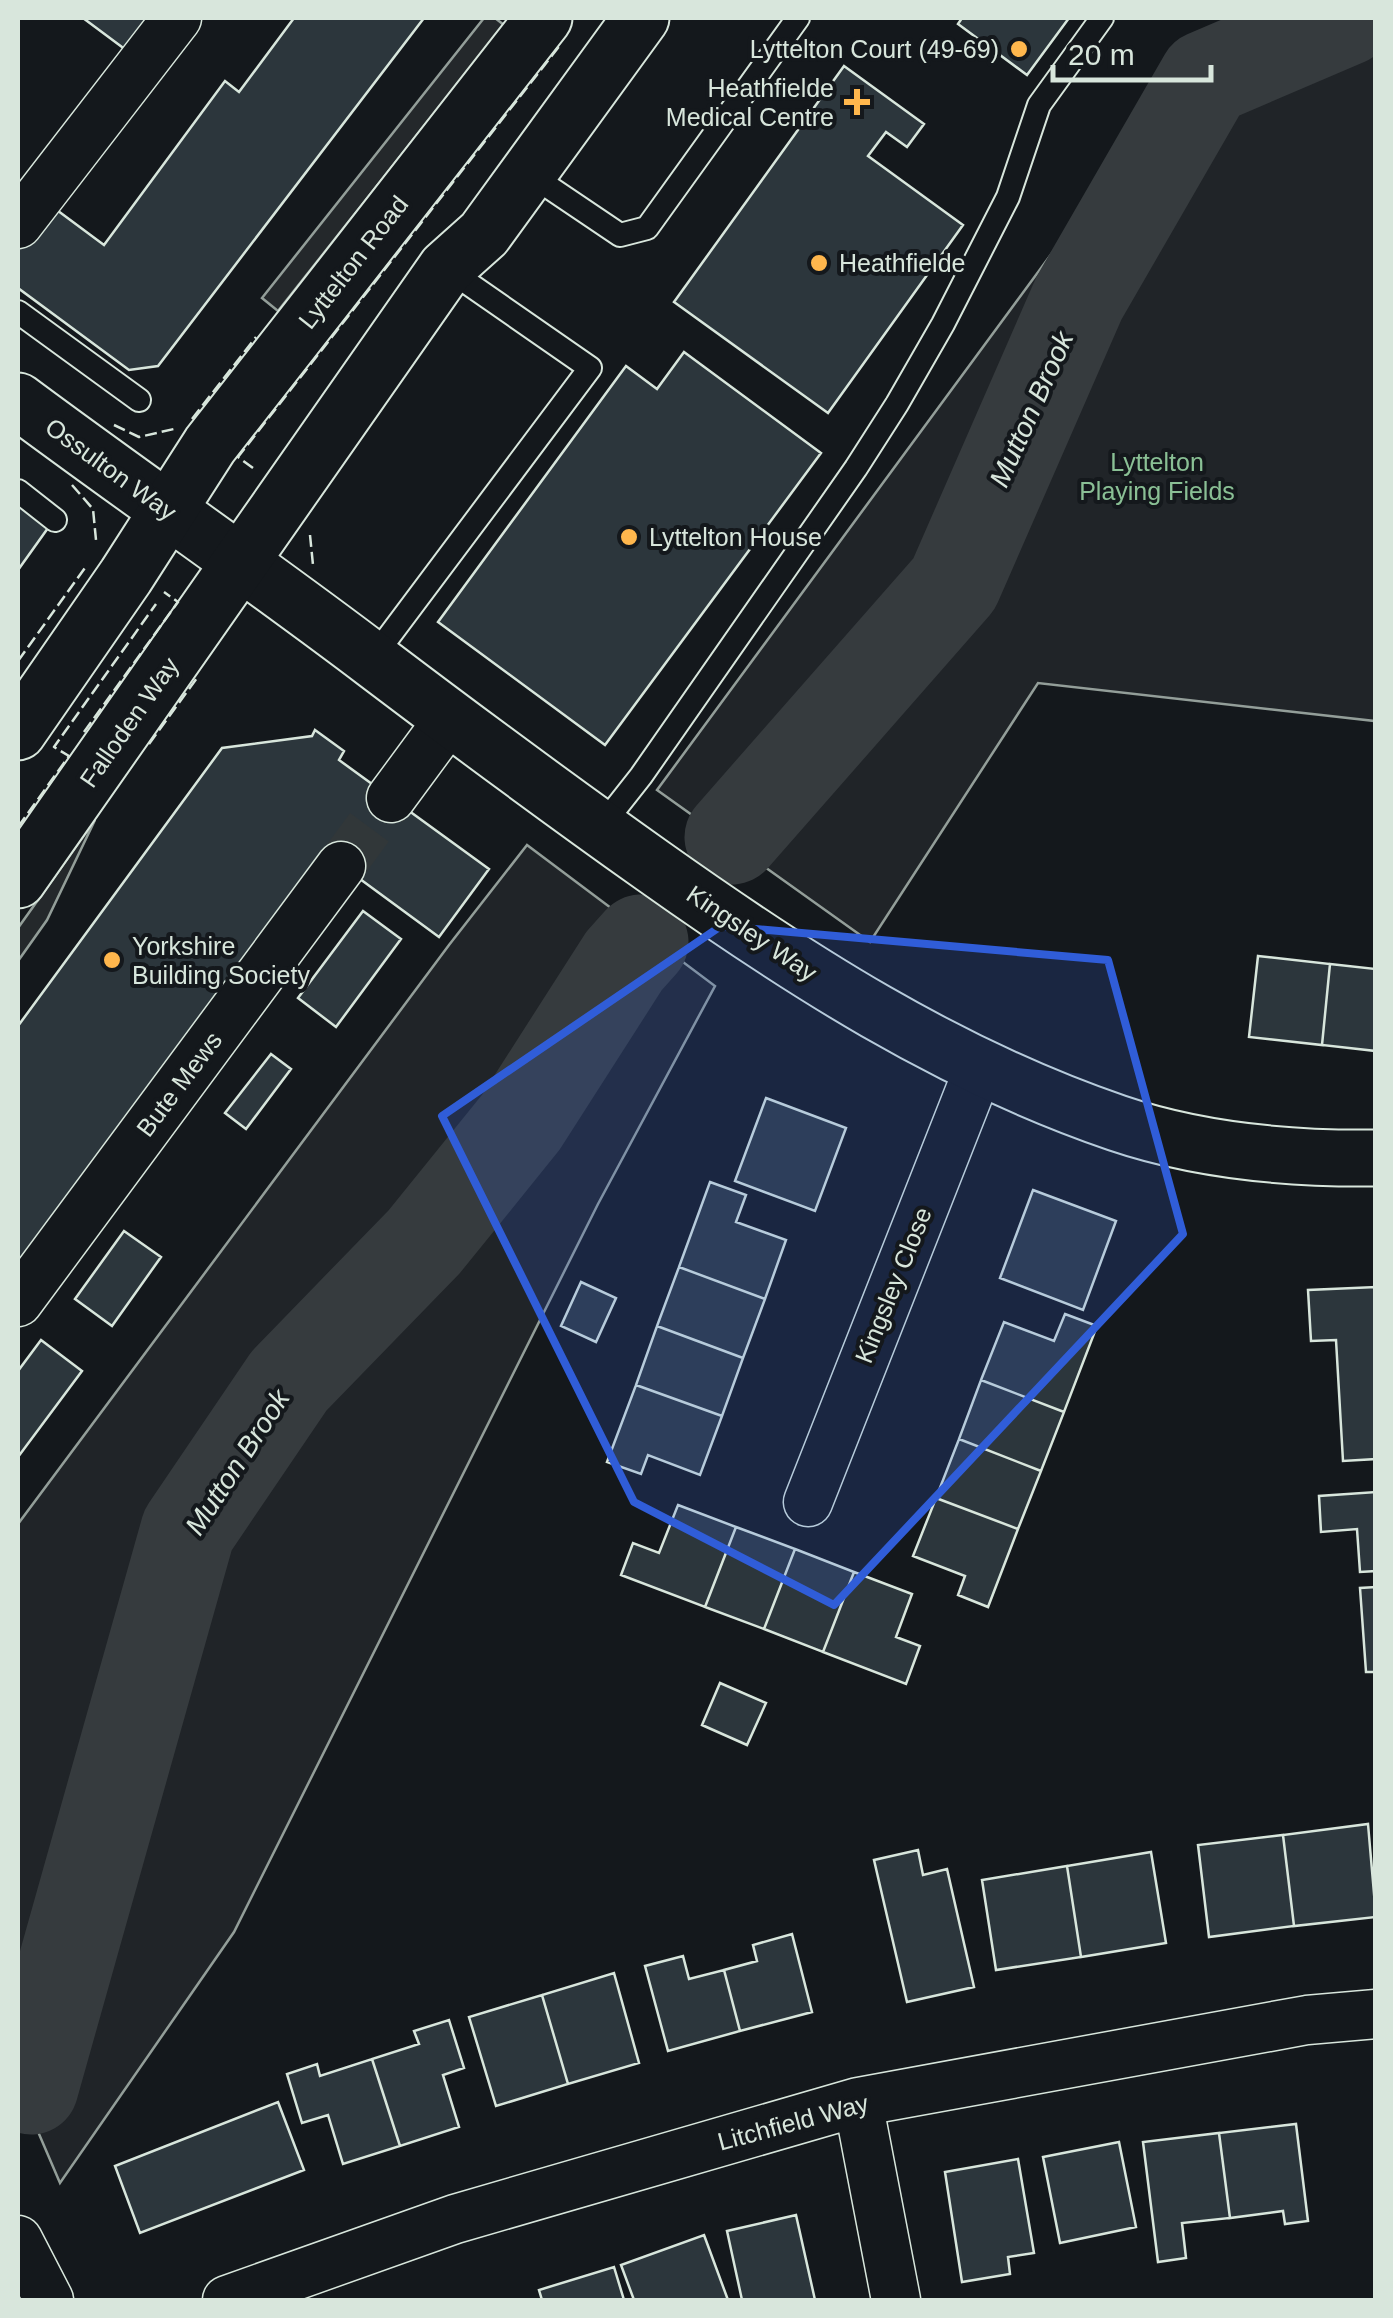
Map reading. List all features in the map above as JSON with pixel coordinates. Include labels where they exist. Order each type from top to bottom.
[{"type":"main road","name":"Lyttelton Road","points":[[204,538],[210,445],[544,18]]},
{"type":"main road","points":[[18,732],[204,538],[446,268],[484,234],[641,18]]},
{"type":"main road","name":"Ossulton Way","points":[[18,400],[204,538]]},
{"type":"main road","name":"Kingsley Way","points":[[204,538],[600,828],[790,961],[890,1022],[979,1068],[1119,1124],[1253,1152],[1325,1159],[1376,1158]]},
{"type":"main road","name":"Falloden Way","points":[[18,880],[204,538]]},
{"type":"street","points":[[18,224],[176,18]]},
{"type":"street","points":[[391,798],[450,718]]},
{"type":"street","name":"Bute Mews","points":[[18,1302],[341,866]]},
{"type":"street","name":"Kingsley Close","points":[[808,1502],[979,1068]]},
{"type":"street","name":"Litchfield Way","points":[[227,2300],[455,2219],[858,2102],[1307,2020],[1376,2014]]},
{"type":"street","points":[[858,2102],[896,2300]]},
{"type":"street","points":[[18,2240],[48,2300]]},
{"type":"lane","points":[[528,172],[620,236],[647,228],[798,18]]},
{"type":"lane","points":[[600,828],[641,776],[898,404],[1008,197],[1038,104],[1102,18]]},
{"type":"lane","points":[[372,659],[590,368],[446,268]]},
{"type":"lane","points":[[18,312],[140,400]]},
{"type":"lane","points":[[18,491],[55,520]]},
{"type":"highlighted area","points":[[721,926],[1108,960],[1183,1234],[834,1605],[634,1502],[442,1116]]},
{"type":"green space","name":"Lyttelton Playing Fields","points":[[1225,18],[1375,18],[1375,721],[1038,683],[870,942],[657,790]]},
{"type":"green space","points":[[527,845],[715,986],[598,1204],[234,1932],[60,2183],[18,2085],[18,1524]]},
{"type":"shaded area","points":[[484,18],[495,18],[504,25],[278,311],[262,298]]},
{"type":"shaded area","points":[[95,820],[47,920],[18,961],[18,928]]},
{"type":"building","points":[[83,18],[151,18],[126,50]]},
{"type":"building","points":[[294,18],[424,18],[158,366],[129,370],[18,288],[18,233],[42,199],[104,245],[225,81],[239,92]]},
{"type":"building","name":"Lyttelton Court (49-69)","points":[[962,18],[1069,18],[1027,75],[958,24]]},
{"type":"building","name":"Heathfielde","points":[[844,66],[924,124],[907,147],[886,132],[868,156],[963,225],[828,413],[674,302]]},
{"type":"building","name":"Lyttelton House","points":[[684,352],[821,453],[605,745],[438,622],[626,366],[657,389]]},
{"type":"building","points":[[18,505],[48,528],[18,570]]},
{"type":"building","points":[[315,730],[344,751],[339,760],[489,869],[439,937],[330,857],[18,1278],[18,1026],[222,748],[312,736]]},
{"type":"building","points":[[363,911],[401,939],[336,1027],[298,998]]},
{"type":"building","points":[[1258,956],[1330,964],[1322,1045],[1249,1037]]},
{"type":"building","points":[[1330,964],[1376,969],[1376,1051],[1322,1045]]},
{"type":"building","points":[[271,1054],[291,1069],[246,1129],[225,1113]]},
{"type":"building","points":[[766,1098],[846,1128],[815,1211],[735,1181]]},
{"type":"building","points":[[710,1182],[746,1195],[736,1222],[786,1240],[765,1299],[679,1267]]},
{"type":"building","points":[[1033,1190],[1116,1221],[1083,1310],[1000,1278]]},
{"type":"building","points":[[124,1231],[161,1257],[112,1326],[75,1299]]},
{"type":"building","points":[[679,1267],[765,1299],[743,1358],[657,1326]]},
{"type":"building","points":[[581,1282],[616,1298],[596,1342],[561,1326]]},
{"type":"building","points":[[1376,1287],[1376,1459],[1343,1461],[1336,1340],[1311,1341],[1308,1290]]},
{"type":"building","points":[[1065,1314],[1097,1326],[1064,1412],[981,1380],[1004,1322],[1054,1341]]},
{"type":"building","points":[[657,1326],[743,1358],[722,1416],[636,1385]]},
{"type":"building","points":[[41,1340],[82,1371],[18,1457],[18,1371]]},
{"type":"building","points":[[981,1380],[1064,1412],[1041,1471],[959,1439]]},
{"type":"building","points":[[636,1385],[722,1416],[700,1475],[648,1455],[641,1474],[607,1462]]},
{"type":"building","points":[[959,1439],[1041,1471],[1018,1529],[936,1498]]},
{"type":"building","points":[[1376,1492],[1376,1571],[1360,1572],[1357,1529],[1321,1532],[1319,1496]]},
{"type":"building","points":[[936,1498],[1018,1529],[988,1607],[958,1595],[965,1576],[913,1556]]},
{"type":"building","points":[[678,1505],[736,1527],[705,1607],[621,1575],[633,1543],[659,1553]]},
{"type":"building","points":[[736,1527],[795,1549],[764,1629],[705,1607]]},
{"type":"building","points":[[795,1549],[854,1572],[823,1652],[764,1629]]},
{"type":"building","points":[[854,1572],[912,1594],[896,1637],[920,1646],[906,1684],[823,1652]]},
{"type":"building","points":[[1376,1587],[1376,1672],[1366,1672],[1360,1588]]},
{"type":"building","points":[[720,1683],[766,1703],[747,1745],[702,1725]]},
{"type":"building","points":[[1368,1824],[1376,1917],[1294,1926],[1283,1835]]},
{"type":"building","points":[[1283,1835],[1294,1926],[1209,1937],[1198,1845]]},
{"type":"building","points":[[918,1850],[923,1875],[947,1869],[974,1987],[907,2002],[874,1860]]},
{"type":"building","points":[[1151,1852],[1166,1943],[1081,1957],[1067,1866]]},
{"type":"building","points":[[1067,1866],[1081,1957],[996,1970],[982,1880]]},
{"type":"building","points":[[792,1934],[812,2012],[740,2031],[724,1970],[757,1961],[753,1945]]},
{"type":"building","points":[[683,1956],[689,1979],[724,1970],[740,2031],[668,2051],[645,1966]]},
{"type":"building","points":[[614,1973],[639,2063],[568,2084],[542,1995]]},
{"type":"building","points":[[542,1995],[568,2084],[496,2106],[469,2017]]},
{"type":"building","points":[[449,2020],[464,2068],[443,2075],[459,2127],[400,2146],[372,2059],[419,2044],[414,2031]]},
{"type":"building","points":[[372,2059],[400,2146],[343,2164],[328,2115],[302,2123],[287,2074],[317,2064],[320,2076]]},
{"type":"building","points":[[278,2102],[304,2170],[140,2233],[115,2166]]},
{"type":"building","points":[[1296,2124],[1308,2221],[1285,2224],[1283,2211],[1230,2218],[1219,2133]]},
{"type":"building","points":[[1219,2133],[1230,2218],[1182,2223],[1186,2258],[1158,2262],[1143,2142]]},
{"type":"building","points":[[1119,2142],[1136,2227],[1060,2243],[1043,2157]]},
{"type":"building","points":[[1018,2159],[1034,2253],[1008,2257],[1010,2274],[962,2282],[945,2172]]},
{"type":"building","points":[[796,2215],[815,2300],[742,2300],[727,2231]]},
{"type":"building","points":[[704,2235],[728,2300],[634,2300],[621,2265]]},
{"type":"building","points":[[614,2267],[624,2300],[542,2300],[539,2290]]},
{"type":"waterway","name":"Mutton Brook","points":[[732,837],[954,584],[1079,298],[1206,78],[1346,18]]},
{"type":"waterway","name":"Mutton Brook","points":[[31,2087],[188,1530],[289,1381],[424,1242],[521,1122],[624,961],[641,942]]},
{"type":"tunnel","points":[[341,866],[391,798]]},
{"type":"fence","points":[[253,468],[238,457],[561,44]]},
{"type":"fence","points":[[192,419],[256,337]]},
{"type":"fence","points":[[114,425],[139,437],[174,429]]},
{"type":"fence","points":[[72,485],[93,509],[96,540]]},
{"type":"fence","points":[[310,535],[313,565]]},
{"type":"fence","points":[[18,661],[87,565]]},
{"type":"fence","points":[[84,732],[178,602],[164,592]]},
{"type":"fence","points":[[18,827],[69,756],[54,747],[156,604]]},
{"type":"fence","points":[[149,744],[197,678]]},
{"type":"place","name":"Lyttelton Court (49-69)","points":[[1019,49]]},
{"type":"place","name":"Heathfielde Medical Centre","points":[[857,102]]},
{"type":"place","name":"Heathfielde","points":[[819,263]]},
{"type":"place","name":"Lyttelton House","points":[[629,537]]},
{"type":"place","name":"Yorkshire Building Society","points":[[112,960]]}]
